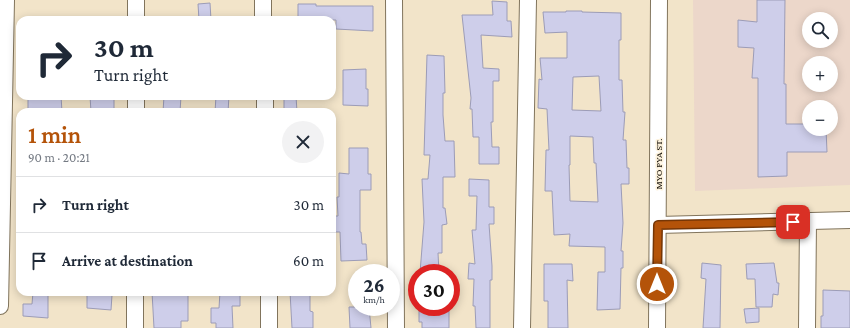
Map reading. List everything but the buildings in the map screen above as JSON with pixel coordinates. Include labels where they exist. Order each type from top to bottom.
[{"type":"street","points":[[0,306],[6,0]]},
{"type":"street","points":[[136,0],[136,16]]},
{"type":"street","points":[[263,0],[263,16]]},
{"type":"street","points":[[394,0],[396,328]]},
{"type":"street","points":[[522,328],[528,0]]},
{"type":"street","name":"MYO PYA ST.","points":[[657,328],[659,0]]},
{"type":"street","points":[[658,225],[850,220]]},
{"type":"street","points":[[807,328],[808,221]]},
{"type":"street","points":[[135,296],[135,328]]},
{"type":"street","points":[[269,296],[269,328]]},
{"type":"shaded area","points":[[693,0],[850,0],[850,185],[695,191]]},
{"type":"route","points":[[657,284],[658,225],[793,222]]}]
